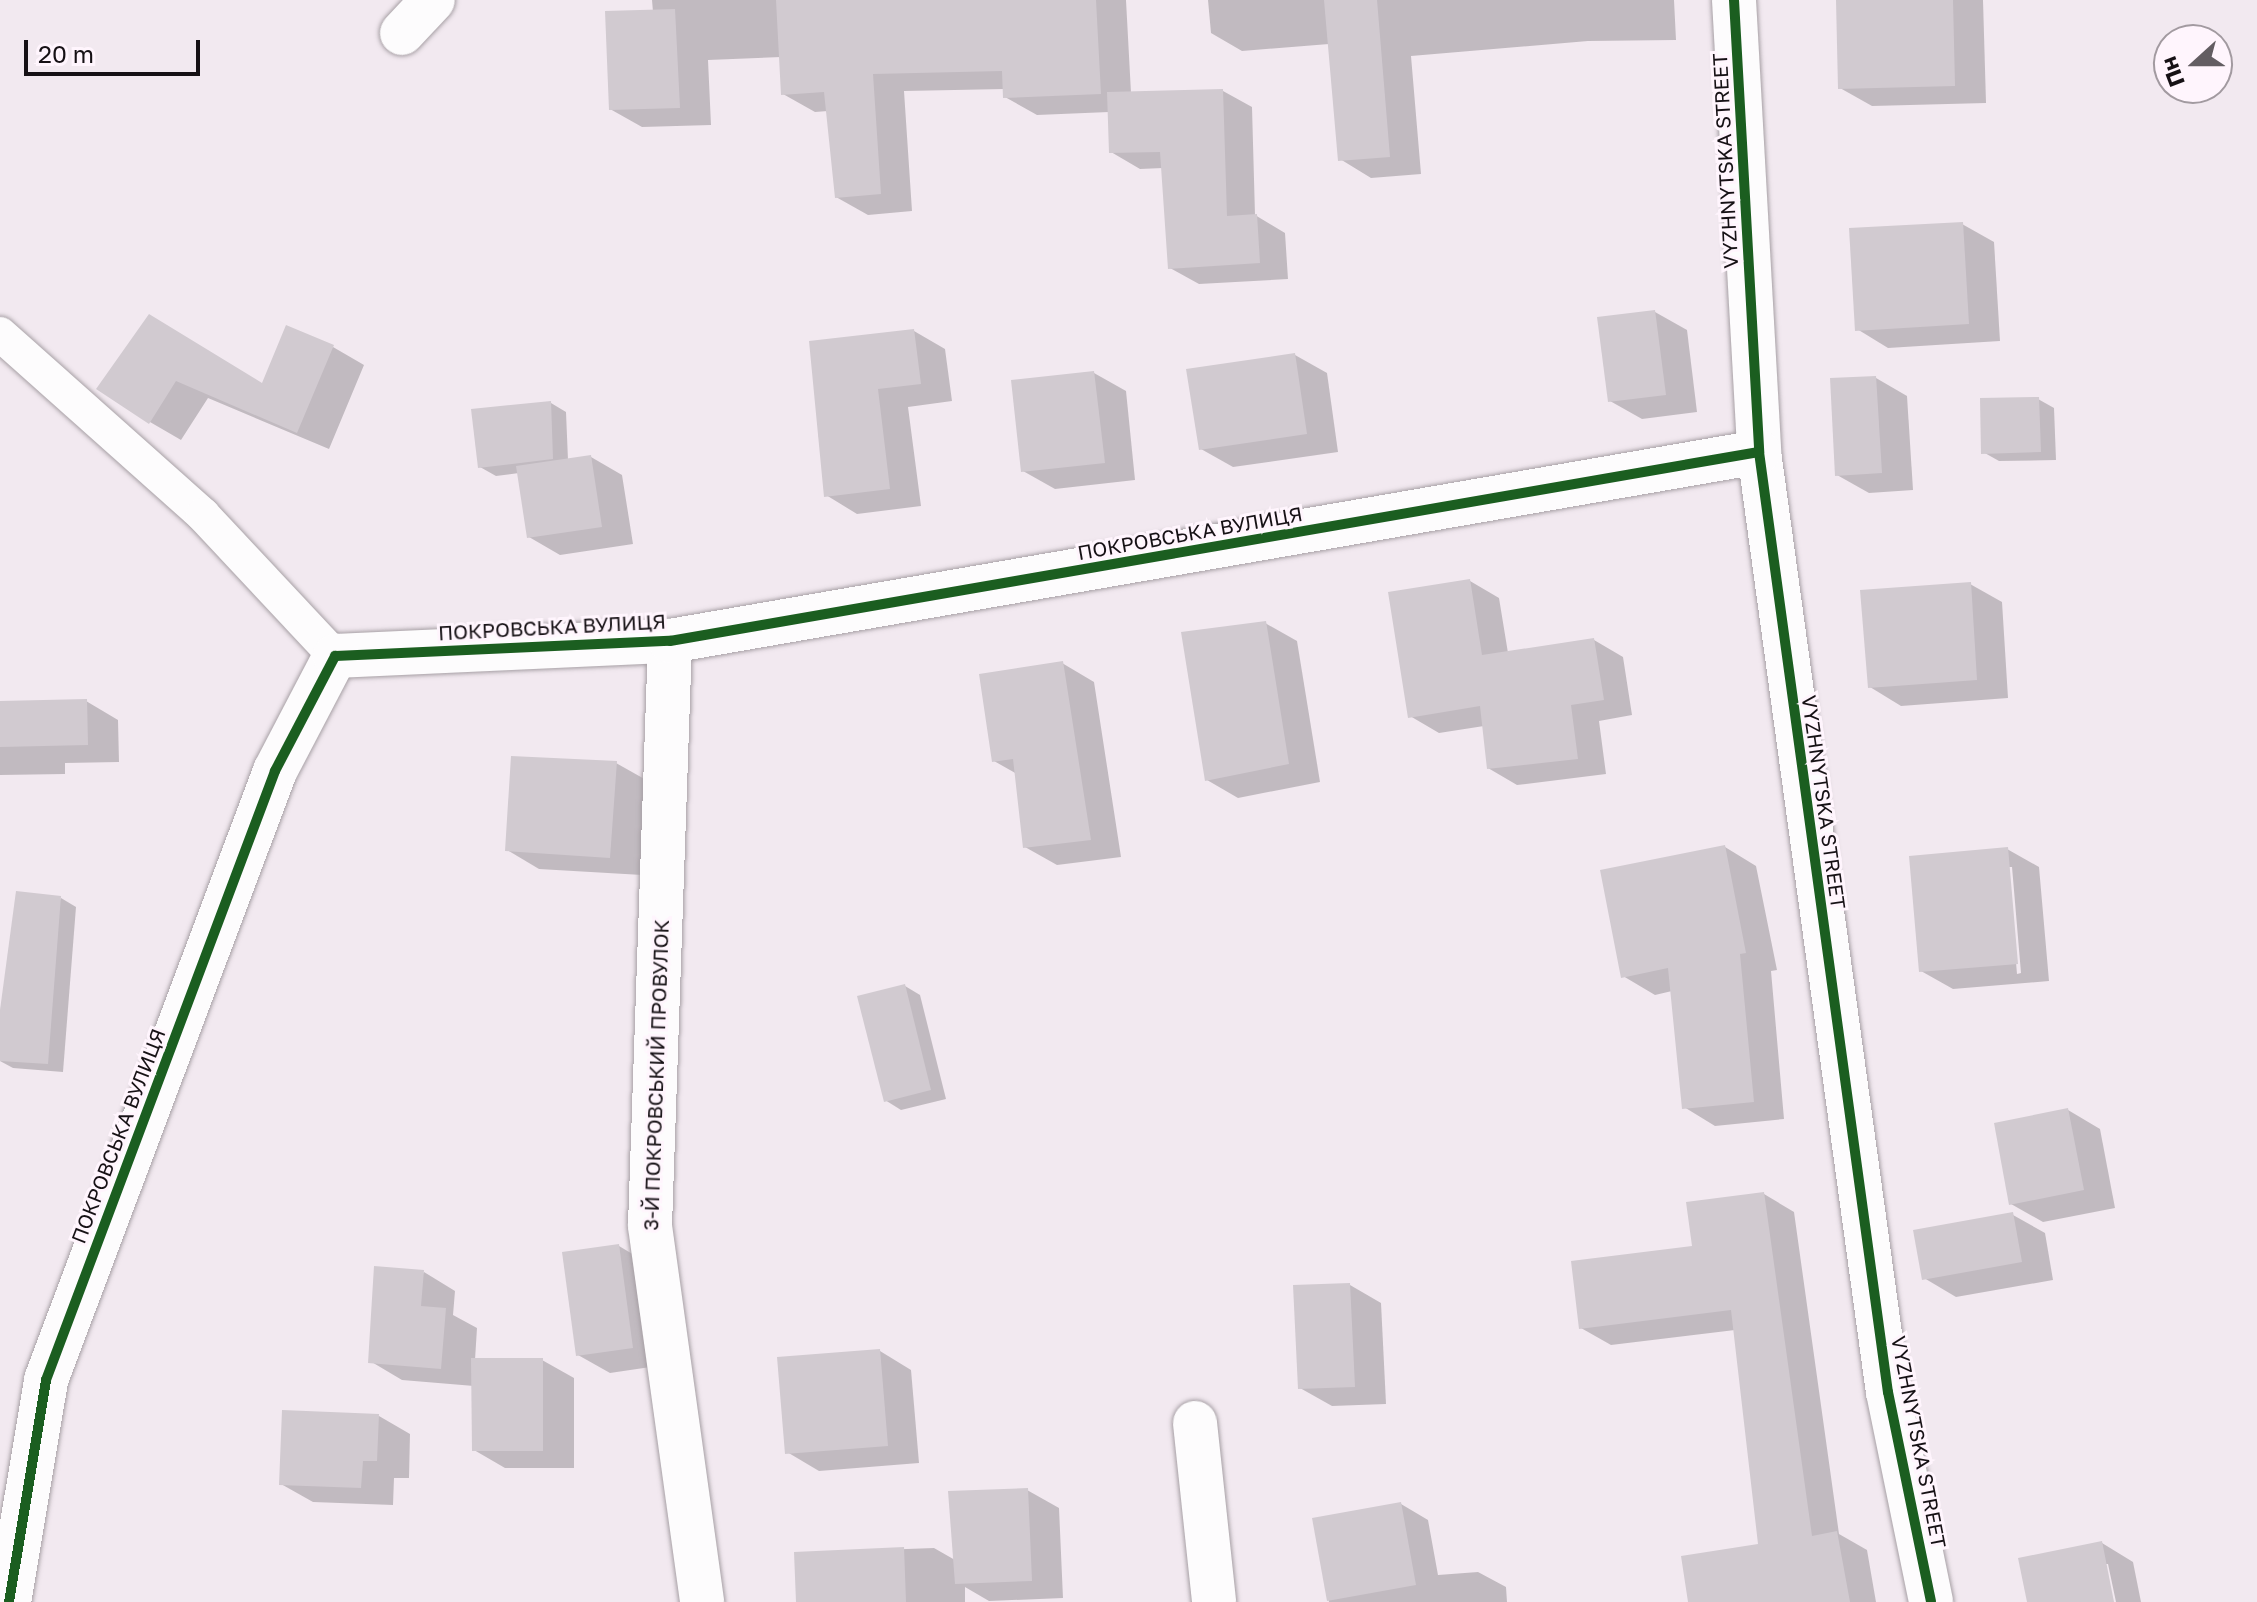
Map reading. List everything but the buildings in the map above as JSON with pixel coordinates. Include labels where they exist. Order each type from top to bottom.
[{"type":"street","points":[[402,33],[433,0]]},
{"type":"street","name":"VYZHNYTSKA STREET","points":[[1734,0],[1759,452],[1888,1392],[1931,1602]]},
{"type":"street","name":"ПОКРОВСЬКА ВУЛИЦЯ","points":[[9,1602],[46,1380],[275,771],[335,656],[670,641],[1759,452]]},
{"type":"street","name":"3-Й ПОКРОВСЬКИЙ ПРОВУЛОК","points":[[670,641],[650,1226],[702,1602]]},
{"type":"street","points":[[1195,1423],[1214,1602]]},
{"type":"lane","points":[[0,334],[203,515],[335,656]]},
{"type":"cycle path","points":[[1734,0],[1759,452],[1888,1392],[1931,1602]]},
{"type":"cycle path","points":[[9,1602],[46,1380],[275,771],[335,656],[670,641],[1759,452]]}]
